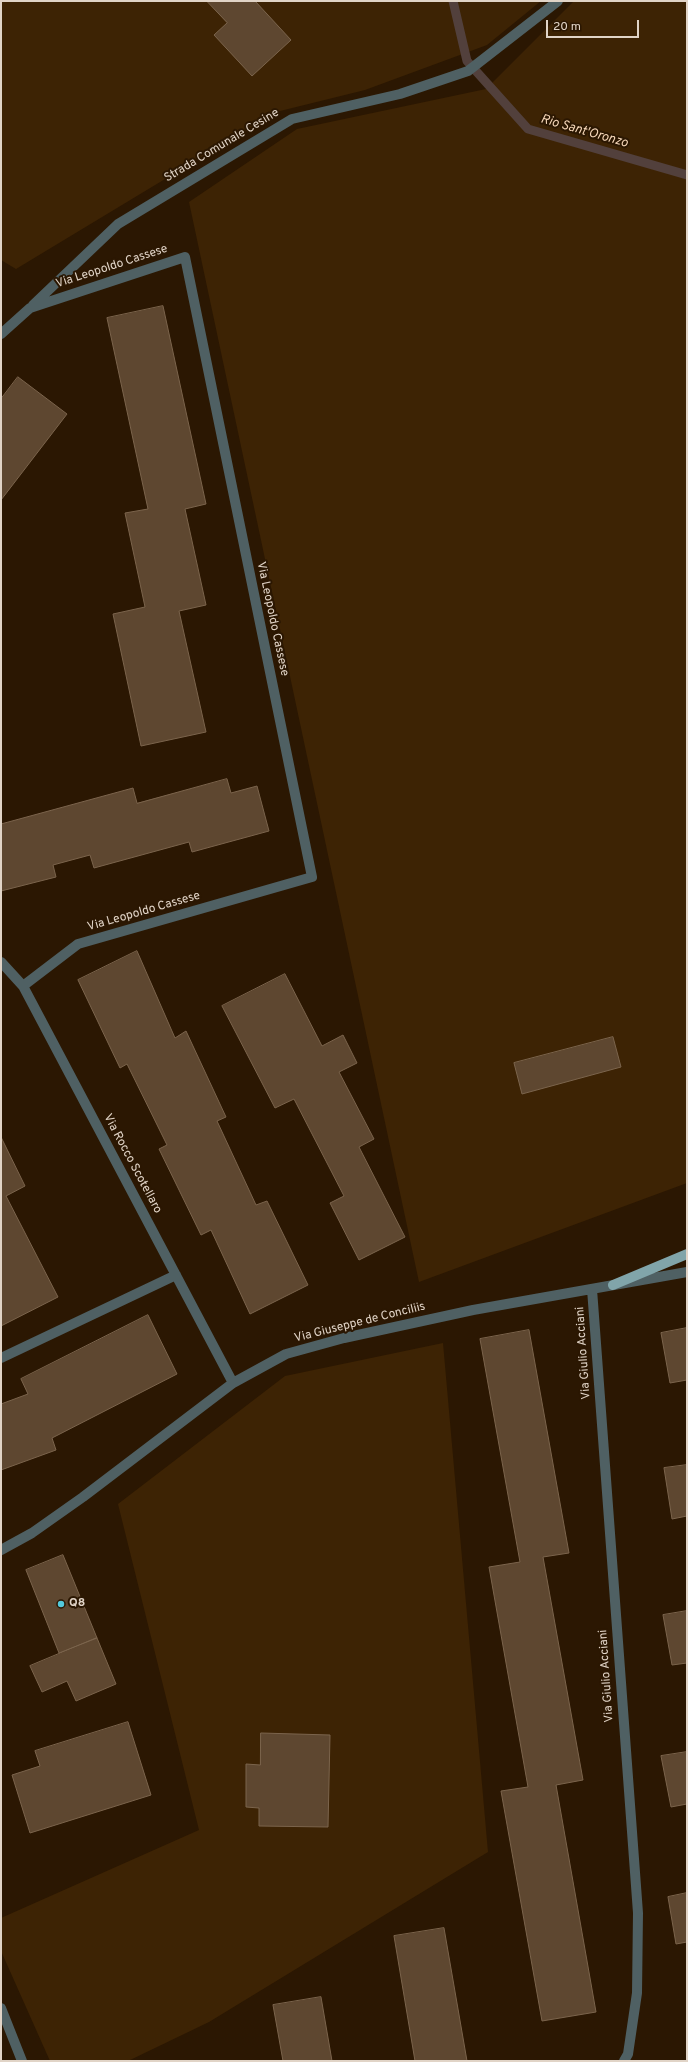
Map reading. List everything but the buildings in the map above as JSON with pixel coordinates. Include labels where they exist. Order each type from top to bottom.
[{"type":"main road","points":[[613,1285],[687,1254]]},
{"type":"street","name":"Strada Comunale Cesine","points":[[30,308],[118,224],[292,119],[400,94],[468,71],[558,1]]},
{"type":"street","name":"Via Leopoldo Cassese","points":[[1,334],[30,308],[185,257],[312,877],[78,944],[23,986]]},
{"type":"street","name":"Via Rocco Scotellaro","points":[[1,962],[23,986],[233,1383]]},
{"type":"street","name":"Via Giuseppe de Conciliis","points":[[1,1550],[32,1533],[83,1497],[233,1383],[286,1354],[344,1338],[473,1310],[687,1272]]},
{"type":"street","points":[[1,1358],[176,1275]]},
{"type":"street","name":"Via Giulio Acciani","points":[[592,1289],[638,1913],[637,1993],[628,2054],[624,2061]]},
{"type":"street","points":[[1,2008],[22,2061]]},
{"type":"shaded area","points":[[1,1],[541,1],[487,45],[365,90],[276,112],[16,269],[1,260]]},
{"type":"shaded area","points":[[574,1],[687,1],[687,1183],[419,1282],[189,202],[297,129],[486,89]]},
{"type":"shaded area","points":[[443,1343],[488,1852],[209,2022],[128,2061],[50,2061],[1,1951],[1,1918],[199,1830],[118,1504],[285,1376]]},
{"type":"waterway","name":"Rio Sant'Oronzo","points":[[453,1],[467,61],[528,129],[687,175]]},
{"type":"place","name":"Q8","points":[[61,1604]]}]
